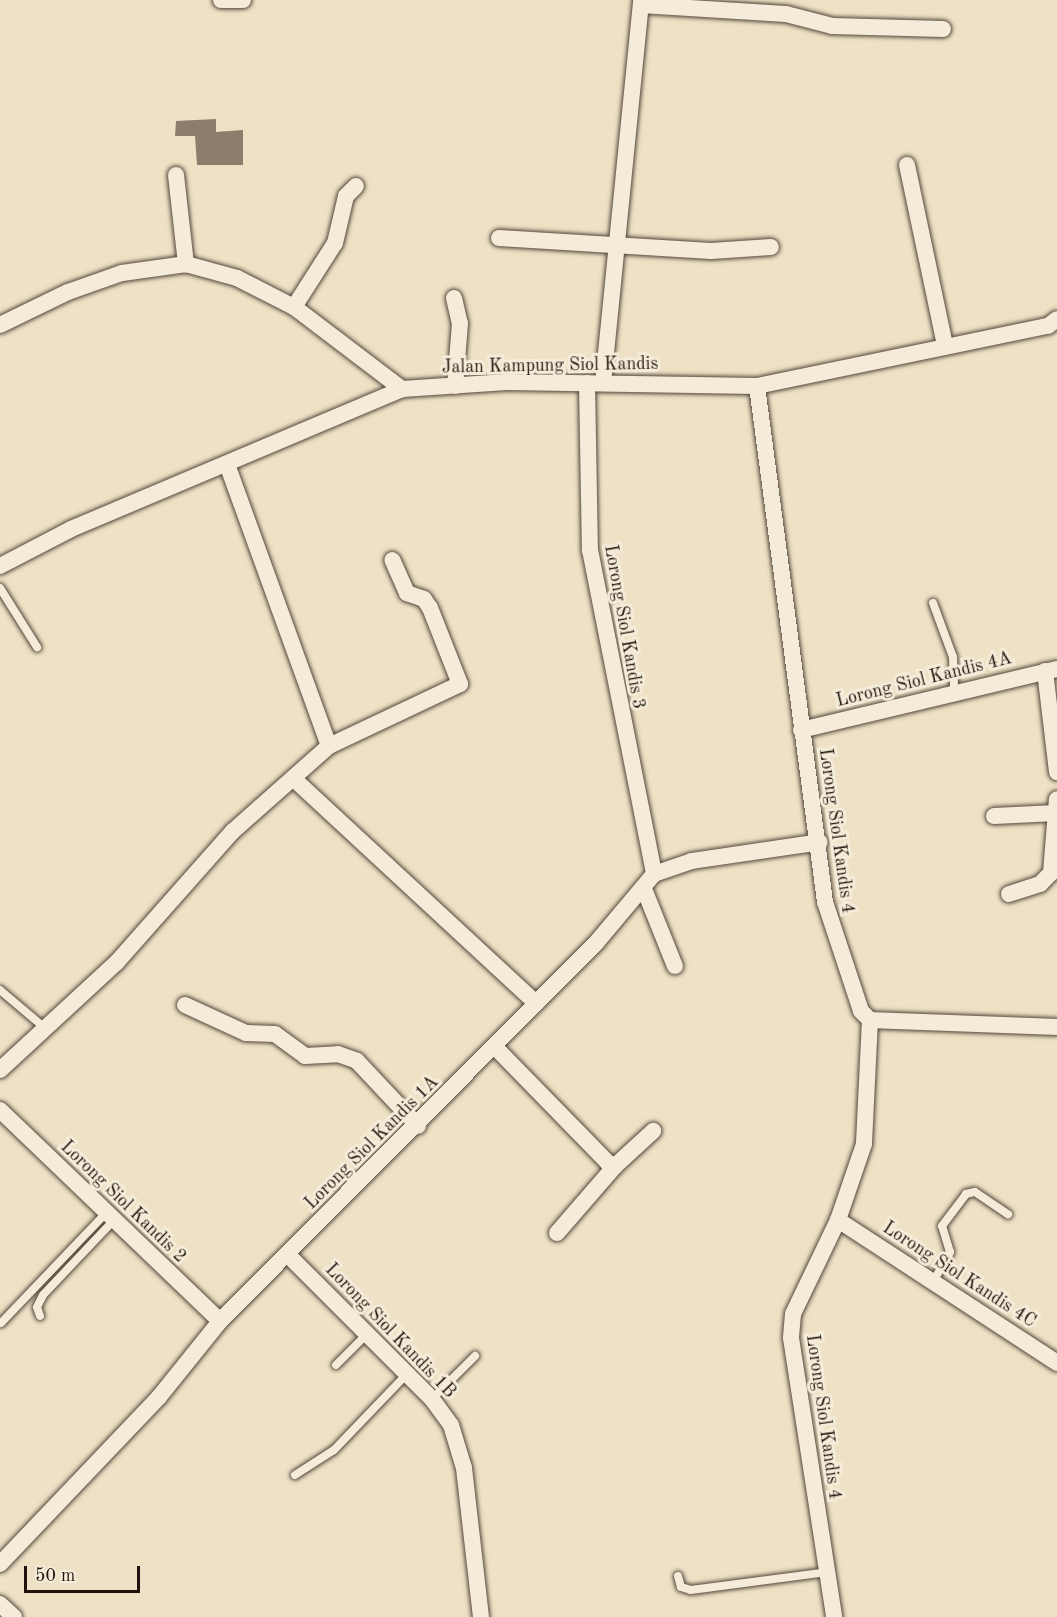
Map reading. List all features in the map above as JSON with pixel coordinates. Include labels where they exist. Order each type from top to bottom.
[{"type":"street","points":[[220,0],[243,0]]},
{"type":"street","points":[[641,2],[786,14],[832,26],[943,29]]},
{"type":"street","name":"Lorong Siol Kandis 3","points":[[641,2],[615,246],[595,383],[590,550],[654,874]]},
{"type":"street","points":[[907,165],[945,346]]},
{"type":"street","points":[[176,175],[186,264]]},
{"type":"street","points":[[294,307],[335,243],[346,196],[356,186]]},
{"type":"street","points":[[500,238],[747,252],[771,247]]},
{"type":"street","points":[[0,325],[68,292],[122,273],[186,264],[237,278],[294,307],[402,389]]},
{"type":"street","points":[[454,298],[460,323],[455,386]]},
{"type":"street","name":"Jalan Kampung Siol Kandis","points":[[0,566],[71,529],[228,467],[402,389],[595,383],[757,386],[945,346],[1057,319]]},
{"type":"street","name":"Lorong Siol Kandis 4","points":[[757,386],[801,730],[820,842],[828,920],[861,1011],[870,1020],[864,1144],[838,1220],[793,1314],[790,1338],[834,1617]]},
{"type":"street","points":[[228,467],[329,746]]},
{"type":"street","points":[[0,1070],[117,962],[232,832],[329,746],[460,684],[430,608],[424,599],[406,594],[393,560]]},
{"type":"street","points":[[1051,670],[1057,772]]},
{"type":"street","name":"Lorong Siol Kandis 4A","points":[[801,730],[1051,670]]},
{"type":"street","points":[[294,779],[536,1003]]},
{"type":"street","points":[[994,816],[1057,806],[1051,873],[1040,884],[1009,894]]},
{"type":"street","points":[[654,874],[692,861],[820,842]]},
{"type":"street","name":"Lorong Siol Kandis 1A","points":[[0,1564],[159,1397],[220,1321],[418,1126],[644,889],[654,874]]},
{"type":"street","points":[[644,889],[675,966]]},
{"type":"street","points":[[185,1005],[246,1033],[275,1034],[305,1056],[338,1054],[357,1061],[418,1126]]},
{"type":"street","points":[[870,1020],[1057,1027]]},
{"type":"street","points":[[494,1046],[551,1109],[615,1166]]},
{"type":"street","name":"Lorong Siol Kandis 2","points":[[0,1110],[220,1321]]},
{"type":"street","points":[[557,1233],[615,1166],[653,1131]]},
{"type":"street","name":"Lorong Siol Kandis 4C","points":[[838,1220],[934,1280],[1057,1364]]},
{"type":"street","name":"Lorong Siol Kandis 1B","points":[[288,1255],[432,1399],[460,1448],[481,1617]]},
{"type":"street","points":[[0,1604],[14,1617]]},
{"type":"lane","points":[[0,588],[37,646]]},
{"type":"lane","points":[[933,603],[953,657],[954,693]]},
{"type":"lane","points":[[0,990],[46,1029]]},
{"type":"lane","points":[[934,1280],[950,1252],[942,1226],[966,1194],[975,1192],[1008,1214]]},
{"type":"lane","points":[[40,1316],[37,1307],[43,1295],[109,1217]]},
{"type":"lane","points":[[1,1323],[109,1217]]},
{"type":"lane","points":[[336,1365],[368,1334]]},
{"type":"lane","points":[[432,1399],[475,1356]]},
{"type":"lane","points":[[295,1474],[334,1450],[407,1374]]},
{"type":"lane","points":[[678,1576],[681,1587],[691,1590],[826,1572]]},
{"type":"building","points":[[216,119],[216,132],[243,130],[243,165],[197,165],[195,136],[175,136],[176,121]]}]
